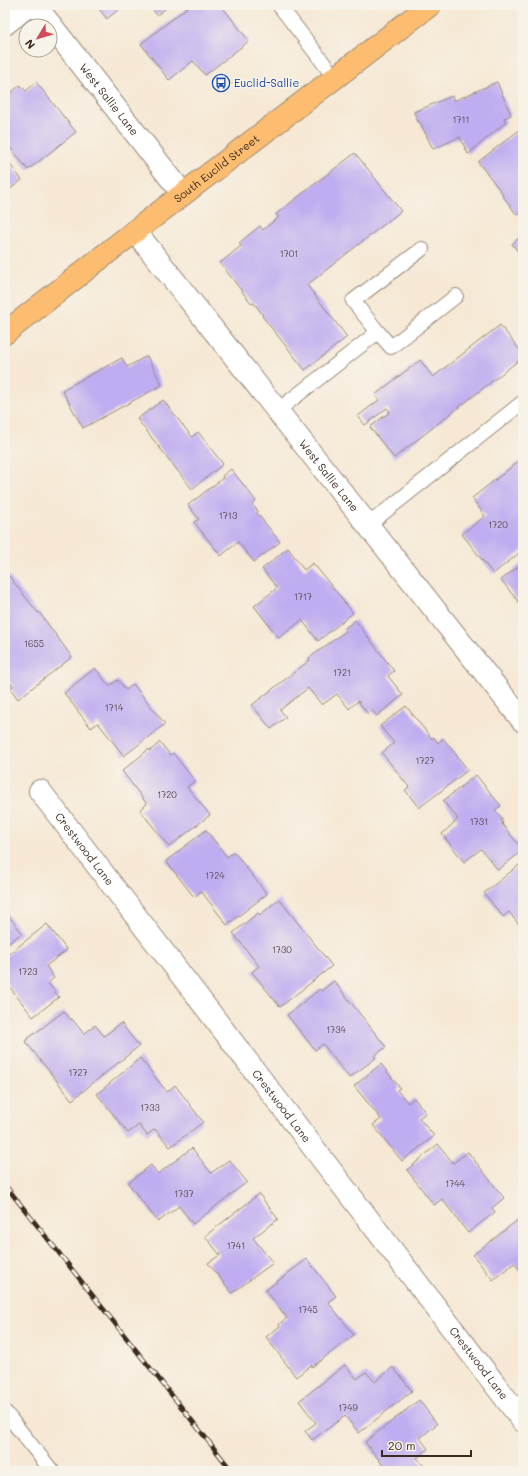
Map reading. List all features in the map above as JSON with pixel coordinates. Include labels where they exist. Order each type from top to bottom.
[{"type":"main road","name":"South Euclid Street","points":[[5,333],[135,231],[430,5]]},
{"type":"street","points":[[5,24],[29,5]]},
{"type":"street","name":"West Sallie Lane","points":[[35,5],[183,194]]},
{"type":"street","name":"West Sallie Lane","points":[[135,231],[523,721]]},
{"type":"street","name":"Crestwood Lane","points":[[40,791],[523,1421]]},
{"type":"lane","points":[[279,5],[335,78]]},
{"type":"lane","points":[[422,250],[353,300],[391,347],[456,296]]},
{"type":"lane","points":[[277,411],[378,332]]},
{"type":"lane","points":[[368,525],[523,402]]},
{"type":"lane","points":[[5,1412],[52,1471]]},
{"type":"building","points":[[96,5],[124,5],[107,19]]},
{"type":"building","points":[[149,5],[170,5],[157,15]]},
{"type":"building","points":[[190,5],[221,5],[249,41],[205,75],[193,61],[169,80],[141,44]]},
{"type":"building","points":[[36,82],[76,132],[28,170],[5,141],[5,93],[9,90],[11,93],[20,85],[26,91]]},
{"type":"building","points":[[497,82],[511,115],[504,118],[506,122],[468,154],[460,137],[433,149],[414,112],[452,96],[454,101]]},
{"type":"building","points":[[523,127],[523,210],[517,215],[478,162]]},
{"type":"building","points":[[355,153],[401,211],[307,285],[347,337],[305,370],[262,316],[263,315],[254,303],[252,304],[220,263],[241,246],[239,243],[260,226],[263,230],[279,217],[276,214]]},
{"type":"building","points":[[5,158],[22,180],[5,193]]},
{"type":"building","points":[[523,235],[523,258],[512,244]]},
{"type":"building","points":[[500,325],[523,354],[523,357],[394,458],[370,427],[390,412],[387,408],[365,425],[358,416],[379,400],[375,395],[420,360],[433,377]]},
{"type":"building","points":[[147,356],[162,385],[83,428],[62,390],[122,358],[127,367]]},
{"type":"building","points":[[163,400],[192,437],[198,432],[223,464],[192,489],[137,419]]},
{"type":"building","points":[[523,458],[523,550],[493,574],[462,534],[485,516],[472,498]]},
{"type":"building","points":[[231,469],[256,501],[252,505],[258,511],[257,513],[280,542],[254,562],[238,542],[221,556],[194,522],[199,519],[188,505],[223,478],[222,476]]},
{"type":"building","points":[[288,548],[304,570],[313,563],[353,613],[318,641],[302,620],[279,638],[254,606],[277,588],[262,569]]},
{"type":"building","points":[[523,563],[523,603],[521,605],[501,580]]},
{"type":"building","points":[[5,571],[38,613],[39,612],[72,657],[18,699],[10,688],[13,686],[5,677]]},
{"type":"building","points":[[355,620],[394,671],[388,676],[403,695],[377,716],[372,710],[368,714],[358,701],[349,709],[337,694],[322,705],[308,688],[280,710],[286,717],[271,729],[252,705],[310,660],[309,658],[346,631],[344,629]]},
{"type":"building","points":[[95,668],[109,686],[118,680],[126,690],[133,684],[165,724],[124,756],[98,723],[91,728],[64,693]]},
{"type":"building","points":[[406,706],[432,739],[434,737],[438,743],[443,738],[468,770],[419,808],[405,790],[409,787],[382,753],[394,743],[380,726]]},
{"type":"building","points":[[160,742],[170,755],[173,753],[195,781],[187,787],[210,815],[169,847],[140,810],[147,804],[122,771]]},
{"type":"building","points":[[476,775],[501,806],[495,810],[503,819],[501,820],[503,823],[502,824],[523,850],[498,870],[481,849],[464,862],[442,834],[458,819],[443,801]]},
{"type":"building","points":[[206,830],[227,857],[234,852],[267,894],[227,925],[201,891],[194,897],[166,861]]},
{"type":"building","points":[[523,862],[523,930],[509,912],[503,917],[484,893]]},
{"type":"building","points":[[279,899],[332,966],[280,1007],[252,972],[259,966],[233,933],[258,913],[260,915]]},
{"type":"building","points":[[5,911],[22,933],[5,946]]},
{"type":"building","points":[[47,924],[67,950],[46,966],[54,978],[48,983],[59,997],[33,1017],[5,981],[5,957]]},
{"type":"building","points":[[334,981],[386,1047],[374,1056],[376,1058],[349,1078],[323,1044],[315,1050],[287,1015],[320,989],[321,991]]},
{"type":"building","points":[[64,1011],[84,1034],[95,1025],[104,1036],[121,1023],[139,1046],[72,1100],[25,1041]]},
{"type":"building","points":[[140,1058],[167,1092],[175,1085],[203,1122],[170,1147],[155,1129],[147,1135],[139,1125],[128,1133],[97,1094]]},
{"type":"building","points":[[381,1064],[400,1088],[397,1090],[408,1103],[414,1098],[426,1113],[419,1118],[434,1136],[402,1161],[373,1125],[381,1119],[354,1086]]},
{"type":"building","points":[[438,1144],[453,1163],[468,1152],[504,1198],[492,1208],[495,1212],[468,1233],[442,1199],[434,1205],[407,1170]]},
{"type":"building","points":[[192,1148],[211,1173],[229,1160],[247,1182],[193,1224],[179,1206],[158,1222],[128,1183],[151,1165],[158,1174]]},
{"type":"building","points":[[259,1194],[278,1219],[253,1238],[273,1263],[232,1293],[208,1263],[220,1255],[205,1236]]},
{"type":"building","points":[[523,1216],[523,1274],[514,1263],[493,1280],[473,1255]]},
{"type":"building","points":[[307,1259],[336,1296],[328,1302],[354,1335],[312,1367],[311,1365],[296,1377],[266,1337],[280,1326],[279,1324],[287,1318],[266,1290]]},
{"type":"building","points":[[345,1365],[357,1379],[366,1372],[375,1382],[393,1367],[412,1391],[359,1433],[345,1416],[312,1440],[305,1431],[316,1423],[299,1401]]},
{"type":"building","points":[[419,1400],[437,1424],[420,1438],[428,1449],[417,1458],[428,1471],[376,1471],[383,1465],[365,1442]]},
{"type":"railway","points":[[5,1185],[232,1471]]},
{"type":"place","name":"Euclid-Sallie","points":[[221,83]]}]
